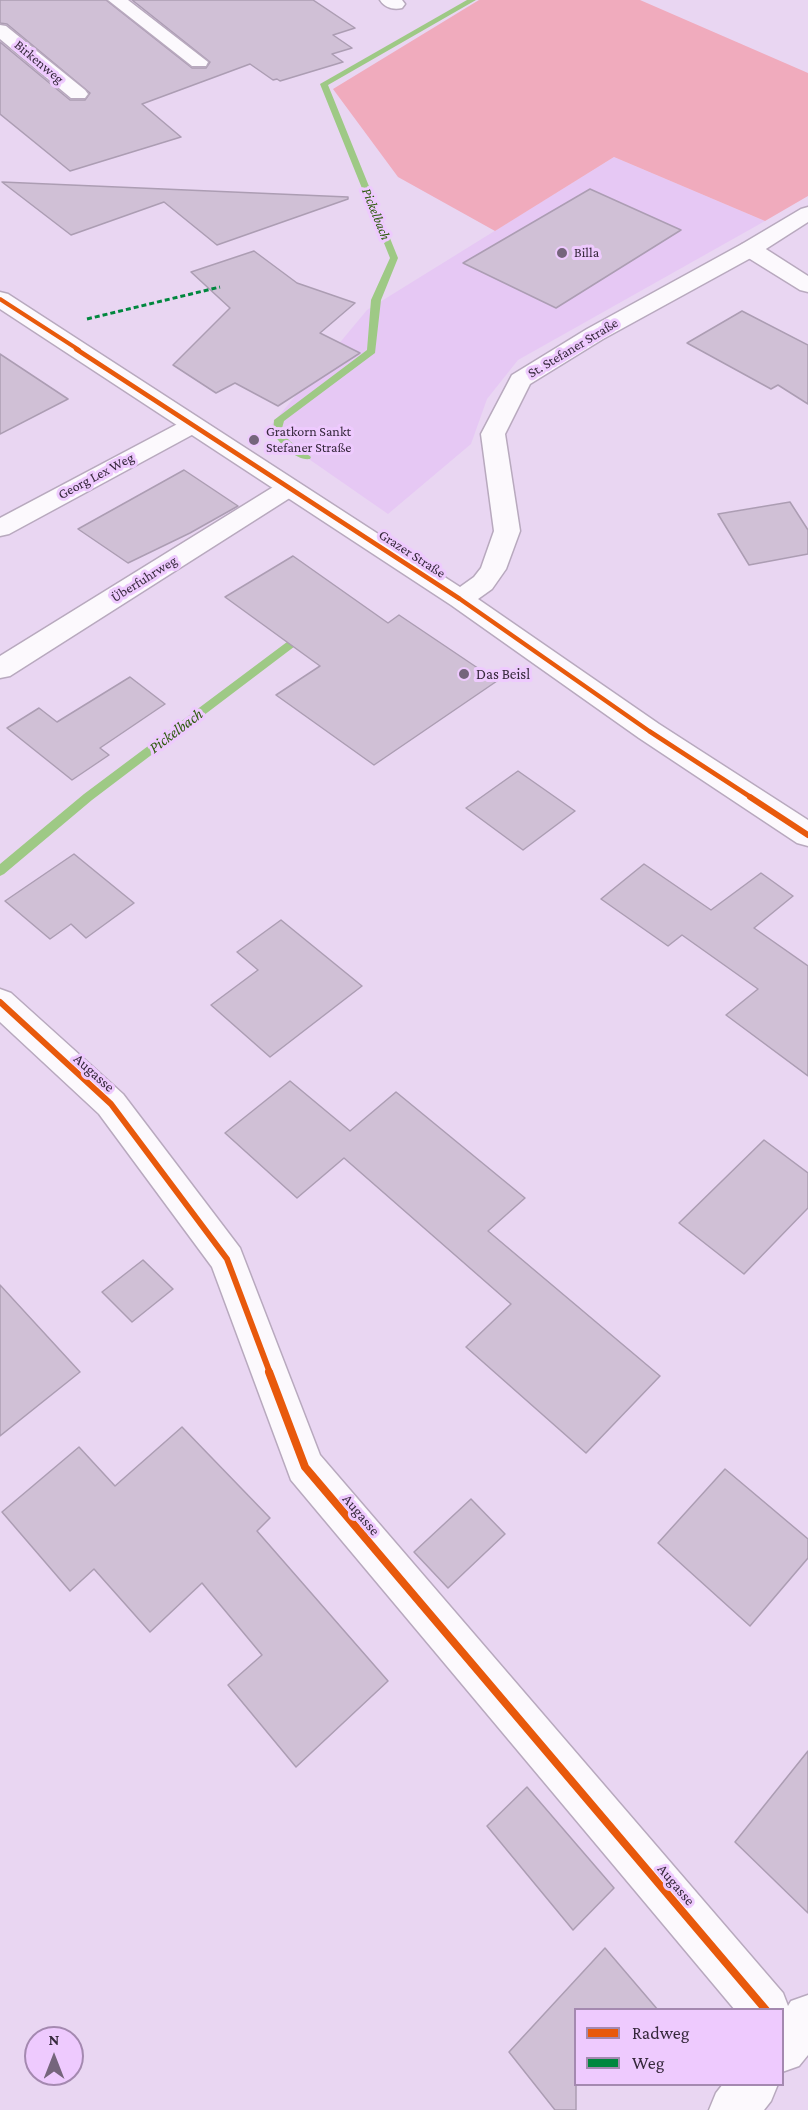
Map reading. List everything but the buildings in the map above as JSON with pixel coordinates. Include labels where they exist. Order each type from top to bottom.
[{"type":"street","points":[[117,0],[199,62]]},
{"type":"street","name":"Birkenweg","points":[[0,30],[78,94]]},
{"type":"street","name":"St. Stefaner Straße","points":[[460,599],[483,584],[493,569],[507,531],[493,434],[520,380],[595,334],[750,249],[808,213]]},
{"type":"street","points":[[750,249],[808,285]]},
{"type":"street","name":"Grazer Straße","points":[[0,298],[287,489],[460,599],[649,731],[808,835]]},
{"type":"street","name":"Georg Lex Weg","points":[[0,528],[193,425]]},
{"type":"street","name":"Überfuhrweg","points":[[0,669],[287,489]]},
{"type":"street","name":"Augasse","points":[[0,1002],[111,1104],[227,1259],[305,1467],[768,2008]]},
{"type":"street","points":[[734,2110],[753,2086]]},
{"type":"shaded area","points":[[479,0],[640,0],[808,73],[808,196],[765,221],[614,157],[495,231],[398,177],[333,89]]},
{"type":"shaded area","points":[[614,157],[765,221],[518,360],[487,399],[471,444],[388,514],[267,430],[367,310]]},
{"type":"waterway","name":"Pickelbach","points":[[306,457],[287,444],[276,432],[279,420],[372,351],[376,300],[394,258],[324,84],[472,0]]},
{"type":"waterway","name":"Pickelbach","points":[[0,871],[88,797],[303,634]]},
{"type":"marked path","points":[[87,319],[220,287]]},
{"type":"cycle path","points":[[0,299],[460,599],[649,731],[808,835]]},
{"type":"cycle path","points":[[0,1002],[111,1104],[227,1259],[305,1467],[764,2008]]},
{"type":"place","name":"Billa","points":[[562,253]]},
{"type":"place","name":"Gratkorn Sankt Stefaner Straße","points":[[254,440]]},
{"type":"place","name":"Das Beisl","points":[[464,674]]}]
